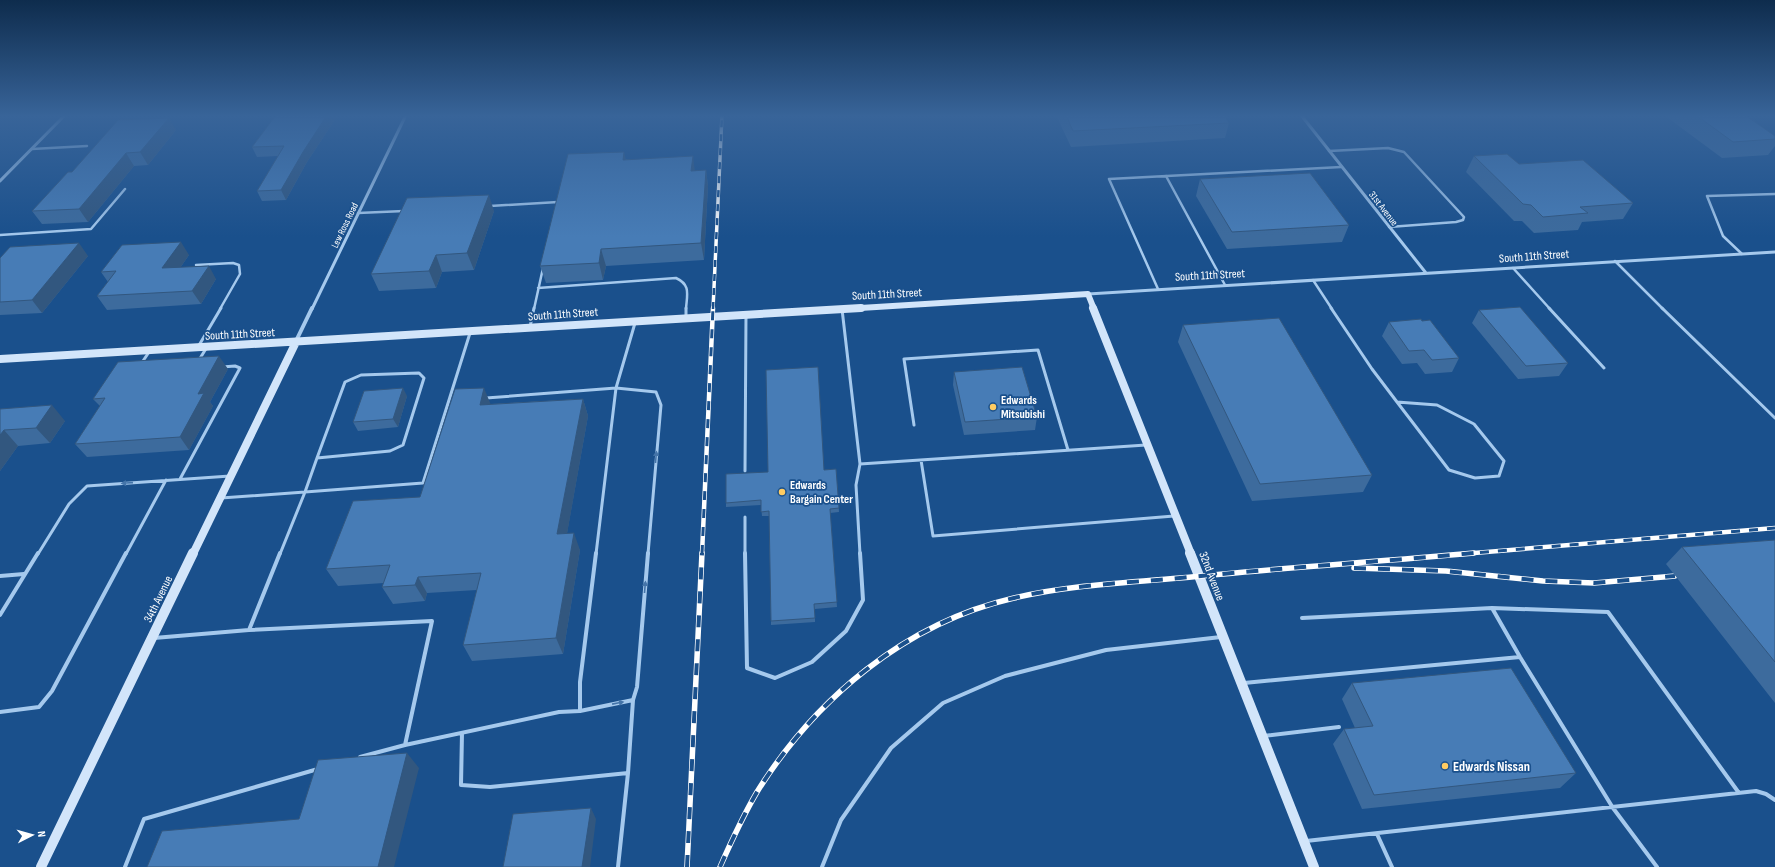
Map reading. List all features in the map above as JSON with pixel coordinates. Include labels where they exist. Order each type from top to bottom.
[{"type":"street","points":[[0,181],[26,155]]},
{"type":"street","name":"Lew Ross Road","points":[[296,342],[386,155]]},
{"type":"street","name":"31st Avenue","points":[[1333,155],[1426,273]]},
{"type":"street","name":"South 11th Street","points":[[0,359],[1775,252]]},
{"type":"street","name":"32nd Avenue","points":[[1088,294],[1314,867]]},
{"type":"street","name":"34th Avenue","points":[[41,867],[296,342]]},
{"type":"lane","points":[[1389,227],[1456,222],[1463,220],[1464,217],[1407,155]]},
{"type":"lane","points":[[1158,289],[1108,179],[1342,167]]},
{"type":"lane","points":[[1166,176],[1225,285]]},
{"type":"lane","points":[[0,235],[91,229],[125,188]]},
{"type":"lane","points":[[1742,254],[1723,236],[1707,196],[1775,194]]},
{"type":"lane","points":[[489,206],[558,202],[556,209]]},
{"type":"lane","points":[[358,213],[406,211]]},
{"type":"lane","points":[[1615,262],[1775,418]]},
{"type":"lane","points":[[196,265],[233,263],[239,265],[240,274],[198,347]]},
{"type":"lane","points":[[530,327],[543,266]]},
{"type":"lane","points":[[1513,268],[1604,368]]},
{"type":"lane","points":[[538,288],[676,278],[684,282],[687,287],[686,318]]},
{"type":"lane","points":[[1313,280],[1372,369],[1397,402],[1449,470],[1475,478],[1499,476],[1504,461],[1474,424],[1436,405],[1397,402]]},
{"type":"lane","points":[[745,517],[747,668],[775,678],[812,662],[846,632],[863,600],[856,485],[860,464],[842,308]]},
{"type":"lane","points":[[745,471],[746,314]]},
{"type":"lane","points":[[580,711],[580,682],[616,388],[636,321]]},
{"type":"lane","points":[[220,498],[423,483],[471,331]]},
{"type":"lane","points":[[197,363],[207,347]]},
{"type":"lane","points":[[139,368],[150,350]]},
{"type":"lane","points":[[914,425],[904,359],[1038,350],[1068,450]]},
{"type":"lane","points":[[180,479],[240,368],[235,366],[215,367]]},
{"type":"lane","points":[[249,630],[305,492],[317,458],[345,382],[361,375],[419,373],[424,378],[403,445],[390,451],[317,458]]},
{"type":"lane","points":[[481,399],[616,388],[656,392],[661,405],[637,687],[633,700],[628,773],[618,867]]},
{"type":"lane","points":[[449,401],[457,401]]},
{"type":"lane","points":[[860,464],[1148,445]]},
{"type":"lane","points":[[921,460],[933,536],[1176,516]]},
{"type":"lane","points":[[0,615],[24,574],[69,504],[87,486],[230,476]]},
{"type":"lane","points":[[0,712],[39,707],[52,691],[166,480]]},
{"type":"lane","points":[[0,576],[24,574]]},
{"type":"lane","points":[[1302,618],[1492,608],[1608,612],[1739,793]]},
{"type":"lane","points":[[1492,608],[1520,657],[1613,808],[1657,867]]},
{"type":"lane","points":[[152,639],[249,630],[432,621],[405,744]]},
{"type":"lane","points":[[822,867],[841,820],[891,748],[943,703],[1005,676],[1106,650],[1224,637]]},
{"type":"lane","points":[[1242,683],[1520,657]]},
{"type":"lane","points":[[359,758],[405,744],[559,712],[580,711],[633,700]]},
{"type":"lane","points":[[1263,736],[1339,727]]},
{"type":"lane","points":[[462,733],[461,785],[490,786],[628,773]]},
{"type":"lane","points":[[125,867],[144,820],[320,769]]},
{"type":"lane","points":[[1304,841],[1756,791],[1766,794],[1775,800]]},
{"type":"lane","points":[[1377,834],[1392,867]]},
{"type":"building","points":[[87,155],[124,155],[79,209],[32,211],[68,172],[72,172]]},
{"type":"building","points":[[278,155],[301,155],[281,190],[257,191]]},
{"type":"building","points":[[568,155],[624,155],[623,160],[693,156],[691,171],[706,170],[701,243],[601,249],[599,263],[540,266]]},
{"type":"building","points":[[1509,155],[1519,164],[1583,160],[1633,203],[1580,207],[1588,213],[1543,217],[1531,205],[1523,204],[1474,156]]},
{"type":"building","points":[[1310,173],[1349,225],[1232,232],[1200,179]]},
{"type":"building","points":[[489,195],[467,253],[436,255],[429,271],[371,274],[407,198]]},
{"type":"building","points":[[181,242],[162,268],[209,266],[192,291],[97,296],[116,271],[101,272],[122,245]]},
{"type":"building","points":[[79,243],[32,300],[0,302],[0,258],[10,247]]},
{"type":"building","points":[[1520,307],[1568,363],[1526,366],[1479,310]]},
{"type":"building","points":[[1279,318],[1372,475],[1260,484],[1183,325]]},
{"type":"building","points":[[1421,319],[1422,321],[1430,320],[1459,358],[1432,360],[1424,350],[1409,351],[1389,322]]},
{"type":"building","points":[[219,356],[198,394],[204,393],[180,437],[75,444],[105,398],[93,399],[118,362]]},
{"type":"building","name":"Edwards Bargain Center","points":[[818,367],[824,470],[836,469],[839,508],[830,509],[837,602],[814,604],[815,618],[771,621],[769,511],[761,512],[761,500],[726,503],[726,474],[768,472],[766,370]]},
{"type":"building","name":"Edwards Mitsubishi","points":[[1022,367],[1037,417],[965,422],[954,372]]},
{"type":"building","points":[[403,388],[393,419],[353,422],[364,391]]},
{"type":"building","points":[[484,388],[480,405],[583,399],[557,534],[574,533],[556,638],[463,645],[481,573],[418,577],[415,585],[382,587],[390,565],[326,569],[353,501],[420,497],[455,389]]},
{"type":"building","points":[[52,405],[36,428],[4,430],[0,435],[0,409]]},
{"type":"building","points":[[1775,540],[1775,662],[1682,547]]},
{"type":"building","name":"Edwards Nissan","points":[[1511,668],[1576,773],[1374,795],[1344,729],[1373,726],[1352,683]]},
{"type":"building","points":[[407,753],[378,867],[147,867],[162,831],[299,819],[318,760]]},
{"type":"building","points":[[591,808],[582,867],[503,867],[513,814]]},
{"type":"railway","points":[[713,309],[720,155]]},
{"type":"railway","points":[[702,554],[713,308]]},
{"type":"railway","points":[[1462,554],[1775,528]]},
{"type":"railway","points":[[687,867],[702,553]]},
{"type":"railway","points":[[720,867],[737,829],[757,792],[780,758],[806,726],[835,696],[866,670],[900,646],[936,626],[974,610],[1014,598],[1076,587],[1474,553]]},
{"type":"railway","points":[[1354,568],[1446,571],[1543,581],[1594,583],[1675,576]]},
{"type":"place","name":"Edwards Mitsubishi","points":[[993,407]]},
{"type":"place","name":"Edwards Bargain Center","points":[[782,492]]},
{"type":"place","name":"Edwards Nissan","points":[[1445,766]]}]
